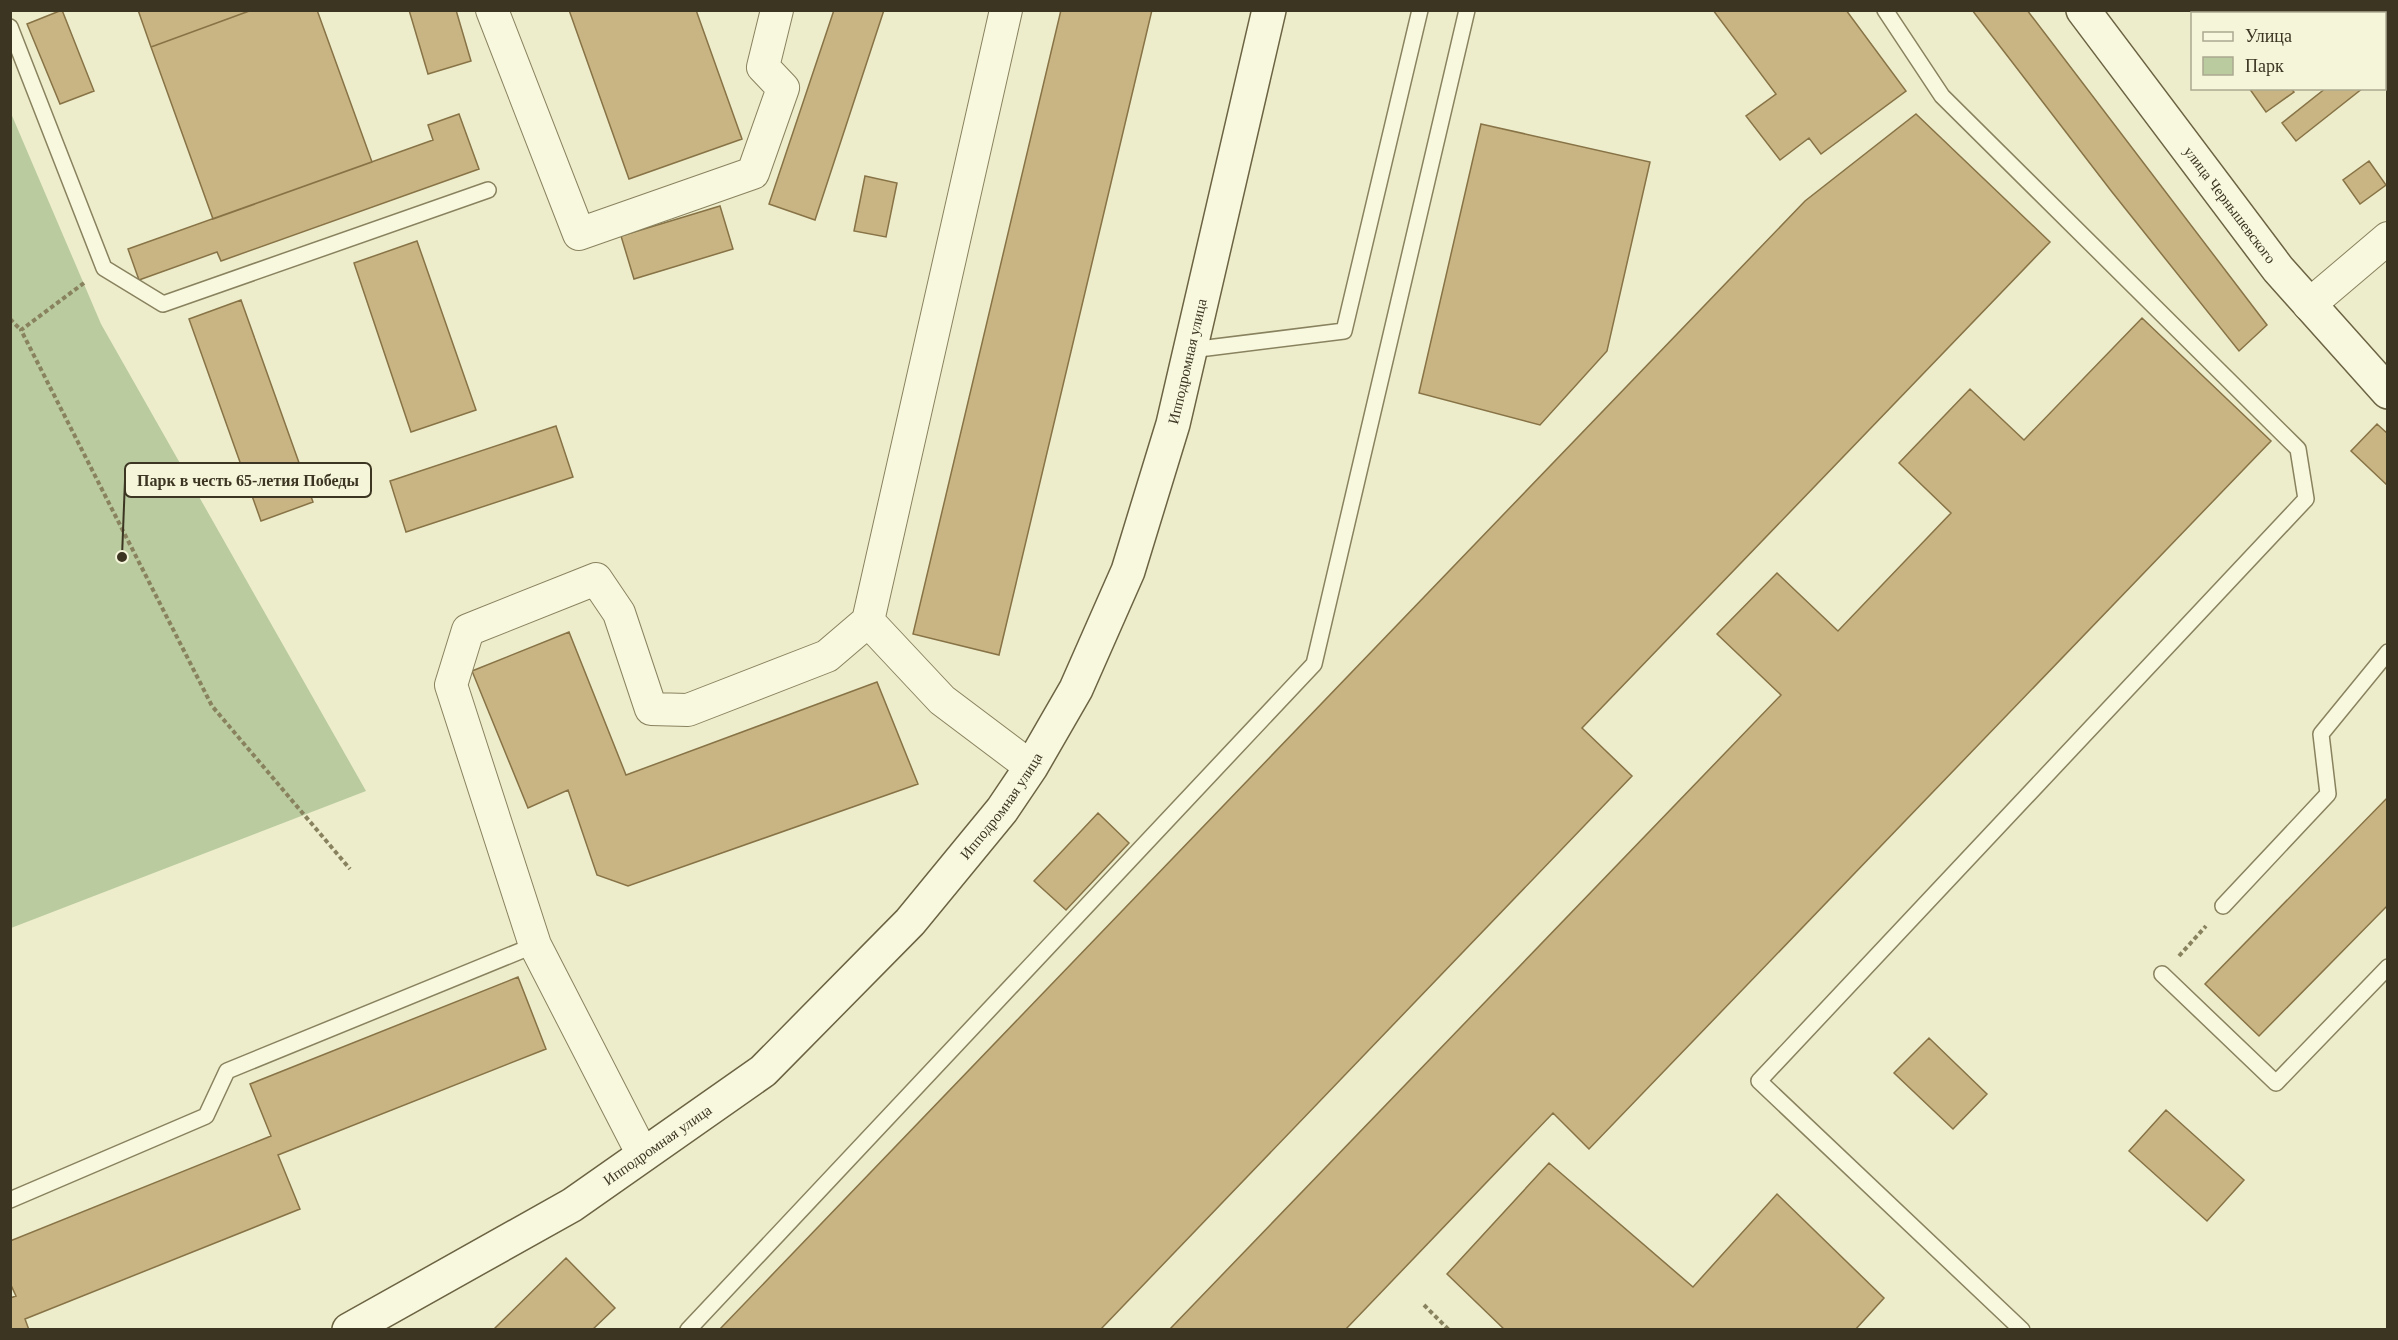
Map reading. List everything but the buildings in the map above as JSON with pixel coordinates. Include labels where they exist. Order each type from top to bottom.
[{"type":"street","points":[[492,10],[579,234],[753,173],[783,87],[763,67],[777,10]]},
{"type":"street","points":[[643,1155],[535,945],[451,686],[468,630],[596,579],[619,613],[651,709],[688,710],[827,656],[868,621],[1006,10]]},
{"type":"street","name":"Ипподромная улица","points":[[349,1329],[572,1205],[763,1071],[910,922],[1002,810],[1031,767],[1076,689],[1128,571],[1173,424],[1269,10]]},
{"type":"street","name":"улица Чернышевского","points":[[2083,10],[2278,269],[2388,392]]},
{"type":"street","points":[[2309,306],[2388,238]]},
{"type":"street","points":[[868,621],[942,700],[1031,767]]},
{"type":"lane","points":[[1191,350],[1344,331],[1420,10]]},
{"type":"lane","points":[[688,1329],[1314,664],[1467,10]]},
{"type":"lane","points":[[1885,10],[1942,96],[2298,449],[2306,499],[1759,1081],[2022,1329]]},
{"type":"lane","points":[[10,27],[104,268],[164,304],[488,190]]},
{"type":"lane","points":[[2223,906],[2328,795],[2321,734],[2388,652]]},
{"type":"lane","points":[[10,1200],[206,1116],[227,1071],[535,945]]},
{"type":"lane","points":[[2162,974],[2276,1083],[2388,967]]},
{"type":"path","points":[[21,330],[104,268]]},
{"type":"path","points":[[10,319],[21,330],[212,706],[350,869]]},
{"type":"path","points":[[2162,974],[2223,906]]},
{"type":"path","points":[[1424,1305],[1449,1329]]},
{"type":"green space","points":[[10,111],[101,324],[366,791],[11,928]]},
{"type":"place","name":"Парк в честь 65-летия Победы","points":[[122,557]]}]
